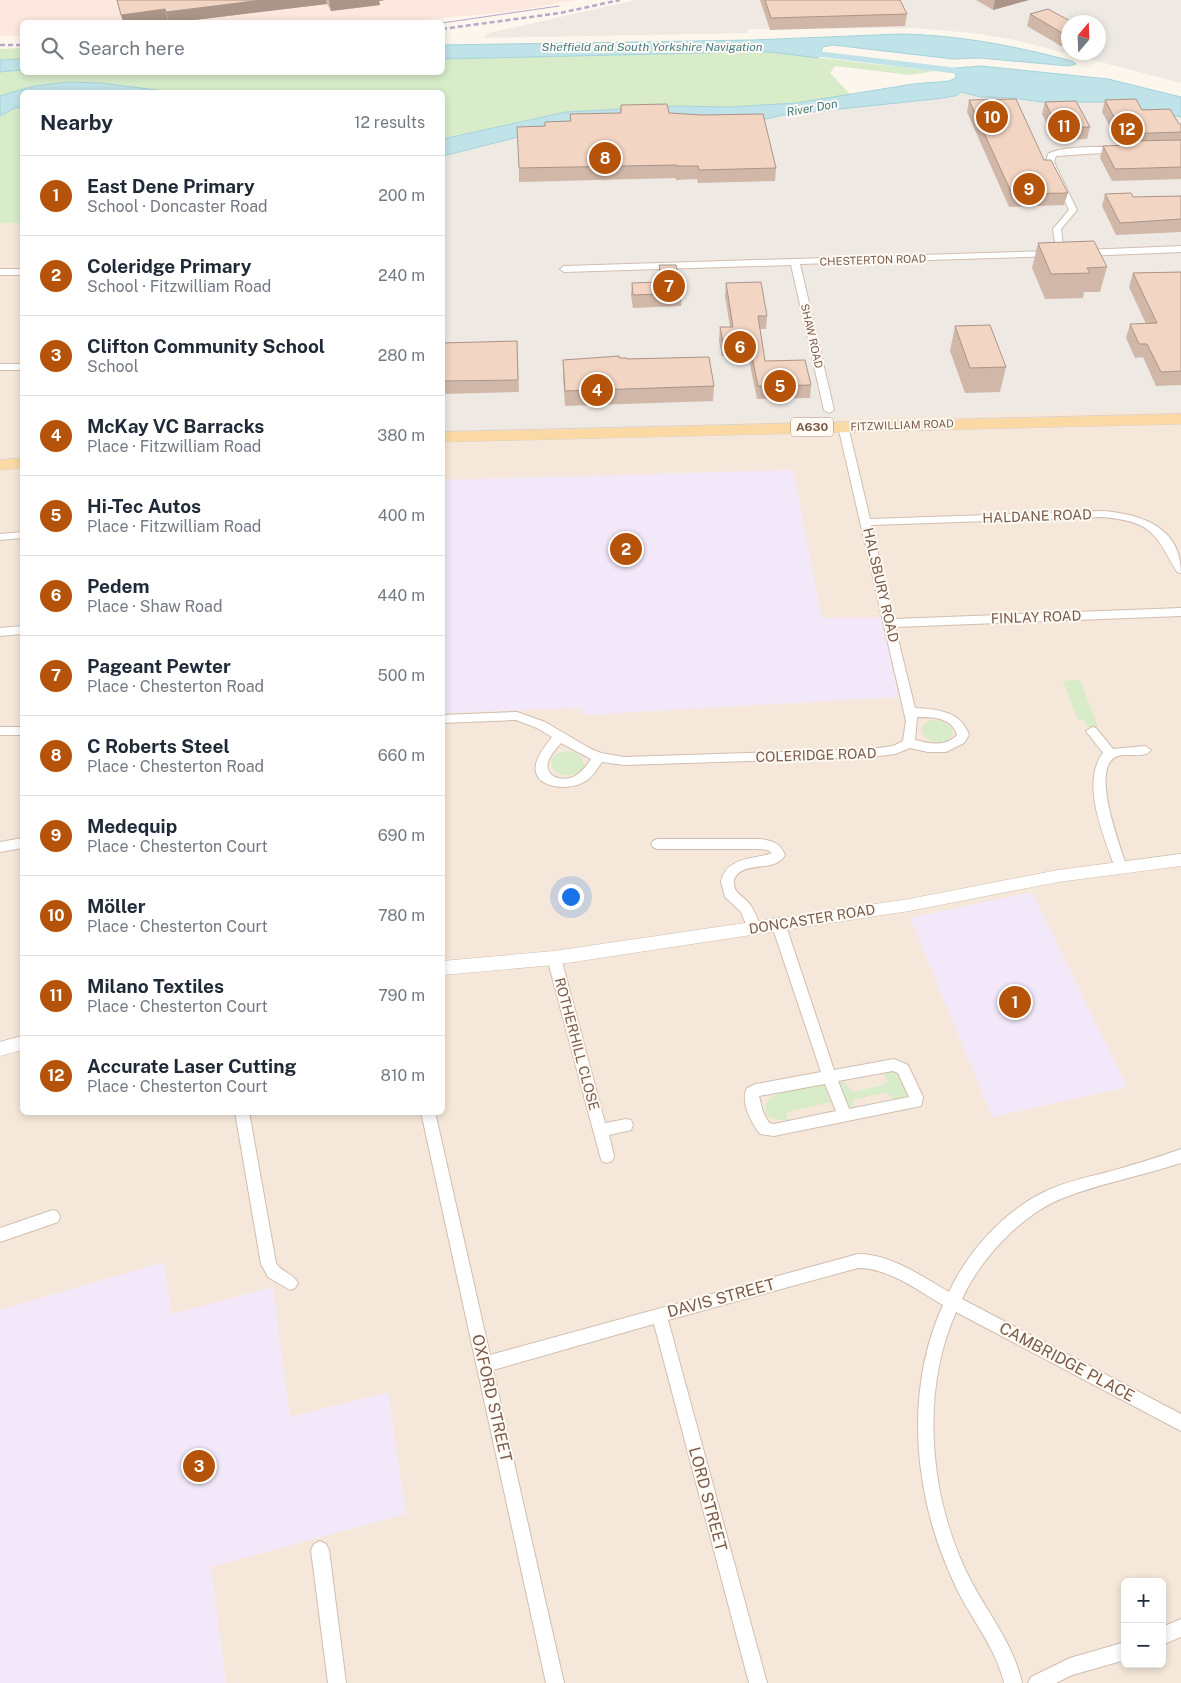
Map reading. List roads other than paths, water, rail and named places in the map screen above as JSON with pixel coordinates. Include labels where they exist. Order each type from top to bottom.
[{"type":"main road","name":"FITZWILLIAM ROAD","points":[[445,437],[1181,419]]},
{"type":"main road","points":[[0,465],[20,463]]},
{"type":"street","points":[[1069,254],[1057,229],[1073,210],[1050,162],[1052,154],[1074,151],[1123,150]]},
{"type":"street","name":"CHESTERTON ROAD","points":[[564,269],[1181,249]]},
{"type":"street","name":"SHAW ROAD","points":[[795,263],[829,410]]},
{"type":"street","points":[[0,272],[20,272]]},
{"type":"street","points":[[0,367],[20,367]]},
{"type":"street","name":"HALSBURY ROAD","points":[[843,426],[910,712],[912,733],[909,743]]},
{"type":"street","name":"HALDANE ROAD","points":[[866,522],[1103,514],[1122,515],[1139,519],[1157,530],[1169,545],[1181,569]]},
{"type":"street","points":[[0,537],[20,535]]},
{"type":"street","name":"FINLAY ROAD","points":[[890,623],[1181,612]]},
{"type":"street","points":[[0,632],[20,630]]},
{"type":"street","points":[[909,743],[928,748],[946,748],[960,740],[963,736],[962,729],[950,718],[910,712]]},
{"type":"street","name":"COLERIDGE ROAD","points":[[445,719],[517,716],[541,725],[599,757],[624,761],[871,753],[894,750],[909,743]]},
{"type":"street","points":[[0,731],[20,730]]},
{"type":"street","points":[[1092,731],[1111,754]]},
{"type":"street","points":[[560,736],[542,762],[543,773],[546,778],[560,784],[569,784],[587,774],[599,757]]},
{"type":"street","points":[[1121,868],[1100,796],[1099,782],[1102,763],[1111,754],[1145,750]]},
{"type":"street","points":[[0,847],[20,843]]},
{"type":"street","points":[[656,844],[760,844],[771,845],[777,849],[779,855],[773,859],[737,866],[732,869],[726,885],[730,894],[745,906],[754,928]]},
{"type":"street","name":"DONCASTER ROAD","points":[[445,968],[554,958],[909,904],[1021,883],[1181,860]]},
{"type":"street","points":[[778,923],[829,1076],[845,1116]]},
{"type":"street","name":"ROTHERHILL CLOSE","points":[[554,958],[607,1156]]},
{"type":"street","points":[[0,1049],[20,1044]]},
{"type":"street","points":[[894,1065],[900,1066],[916,1097],[916,1102],[774,1130],[765,1129],[760,1123],[752,1092],[829,1076],[894,1065]]},
{"type":"street","points":[[243,1115],[269,1264],[273,1272],[290,1282]]},
{"type":"street","name":"OXFORD STREET","points":[[429,1115],[555,1683]]},
{"type":"street","points":[[601,1130],[626,1125]]},
{"type":"street","points":[[1013,1683],[1010,1667],[1002,1649],[970,1596],[950,1555],[931,1486],[926,1422],[927,1382],[938,1334],[952,1302],[970,1270],[992,1242],[1012,1222],[1051,1196],[1181,1156]]},
{"type":"street","points":[[0,1235],[53,1216]]},
{"type":"street","name":"DAVIS STREET","points":[[484,1365],[659,1314],[858,1261],[869,1261],[892,1268],[952,1302]]},
{"type":"street","name":"CAMBRIDGE PLACE","points":[[952,1302],[1181,1423]]},
{"type":"street","name":"LORD STREET","points":[[659,1314],[758,1683]]},
{"type":"street","points":[[320,1550],[337,1683]]},
{"type":"street","points":[[1166,1634],[1181,1628]]},
{"type":"street","points":[[1037,1683],[1070,1667],[1121,1652]]},
{"type":"water","points":[[900,34],[987,42],[1072,61],[1076,64],[1069,66],[979,58],[953,59],[833,45],[823,47],[818,58],[770,52],[746,52],[445,59],[445,45],[753,40]]},
{"type":"water","points":[[20,59],[20,70],[0,72],[0,60]]},
{"type":"water","name":"River Don","points":[[981,66],[1108,79],[1181,97],[1181,117],[1108,102],[1041,102],[1013,98],[981,97],[961,92],[955,96],[935,99],[783,115],[766,119],[522,136],[445,155],[445,138],[566,112],[674,106],[728,107],[796,103],[913,84],[949,81],[956,78],[955,68]]},
{"type":"water","points":[[68,82],[101,83],[156,90],[20,90],[34,86]]},
{"type":"water","points":[[20,90],[20,107],[0,116],[0,96]]},
{"type":"waterway","name":"Sheffield and South Yorkshire Navigation","points":[[801,52],[974,73]]},
{"type":"tram line","points":[[445,23],[559,6]]},
{"type":"railway","points":[[445,29],[560,13],[620,0]]},
{"type":"railway","points":[[0,45],[20,45]]},
{"type":"place","name":"Möller","points":[[992,117]]},
{"type":"place","name":"Milano Textiles","points":[[1064,126]]},
{"type":"place","name":"Accurate Laser Cutting","points":[[1127,129]]},
{"type":"place","name":"C Roberts Steel","points":[[605,158]]},
{"type":"place","name":"Medequip","points":[[1029,189]]},
{"type":"place","name":"Pageant Pewter","points":[[669,286]]},
{"type":"place","name":"Pedem","points":[[740,347]]},
{"type":"place","name":"Hi-Tec Autos","points":[[780,386]]},
{"type":"place","name":"McKay VC Barracks","points":[[597,390]]},
{"type":"place","name":"Coleridge Primary","points":[[626,549]]},
{"type":"place","name":"East Dene Primary","points":[[1015,1002]]},
{"type":"place","name":"Clifton Community School","points":[[199,1466]]}]
